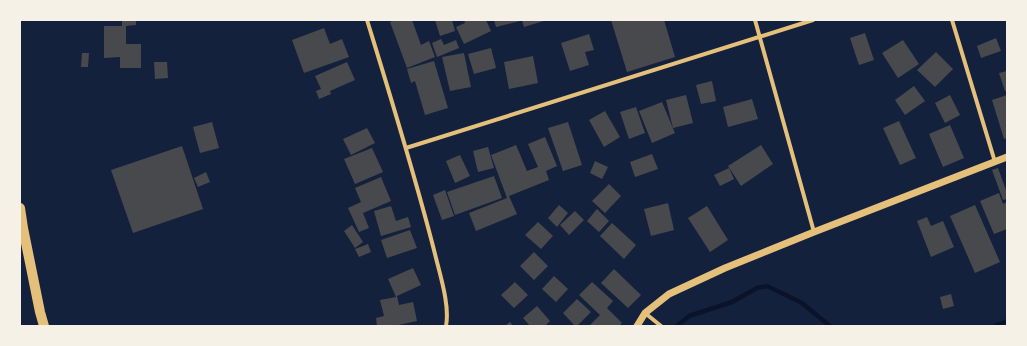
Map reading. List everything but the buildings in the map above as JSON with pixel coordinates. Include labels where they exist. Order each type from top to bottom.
[{"type":"main road","points":[[20,208],[24,236],[44,326]]},
{"type":"street","points":[[367,20],[406,148],[428,228],[446,302],[446,326]]},
{"type":"street","points":[[755,20],[814,232]]},
{"type":"street","points":[[406,148],[813,20]]},
{"type":"street","points":[[952,20],[995,162]]},
{"type":"street","points":[[637,326],[646,313],[669,294],[725,268],[1007,157]]},
{"type":"street","points":[[646,313],[661,326]]},
{"type":"waterway","points":[[677,326],[689,316],[732,302],[757,288],[767,286],[802,303],[830,326]]},
{"type":"waterway","points":[[995,326],[1007,321]]}]
